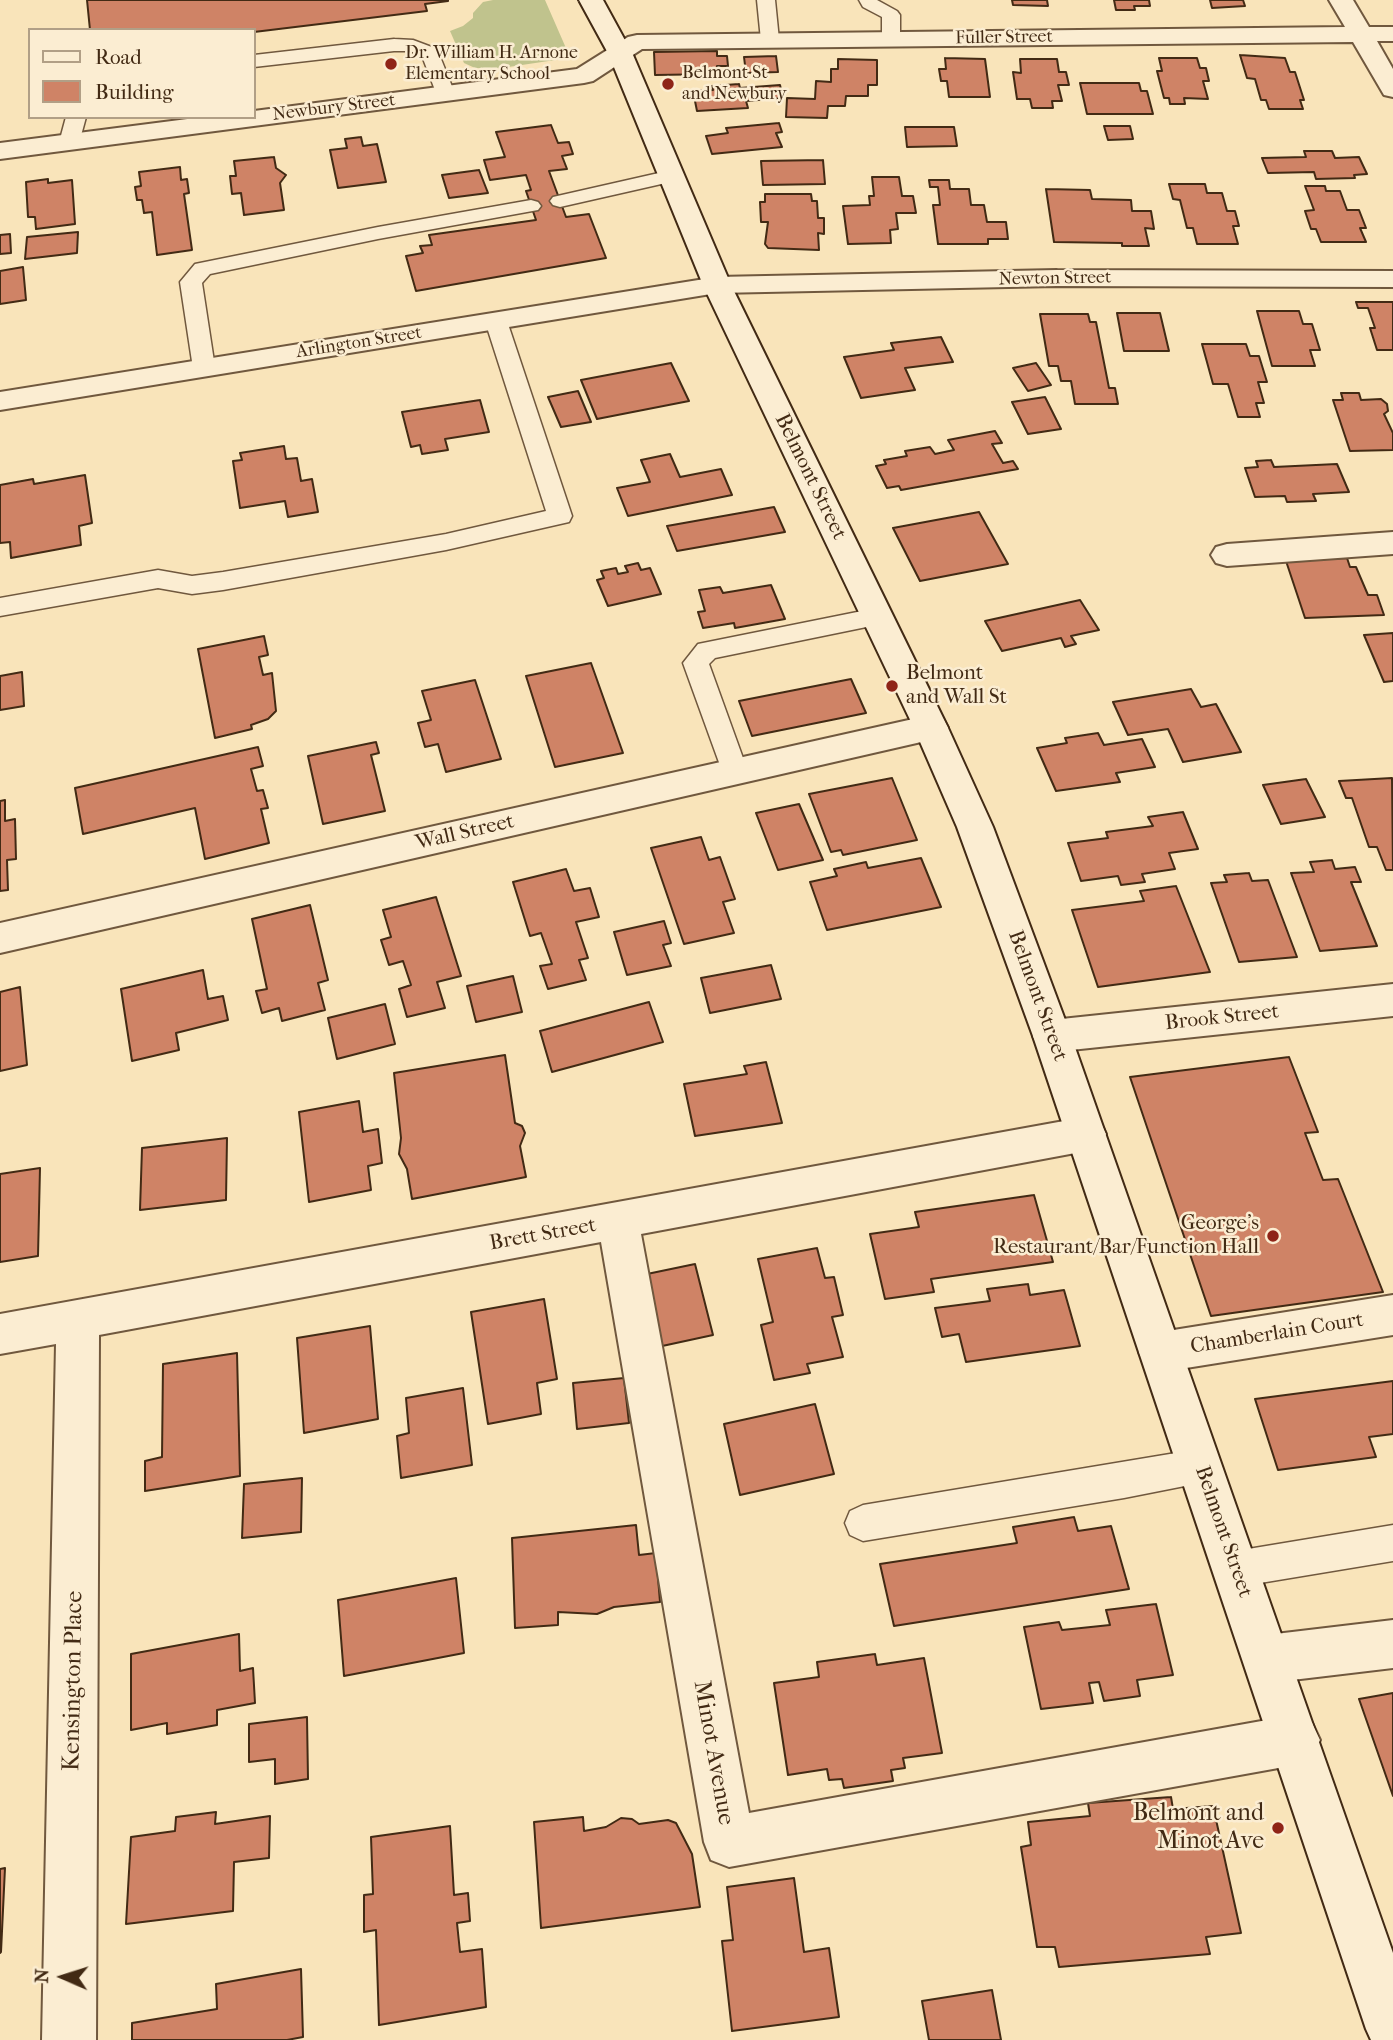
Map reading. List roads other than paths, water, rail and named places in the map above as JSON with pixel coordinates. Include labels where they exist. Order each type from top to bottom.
[{"type":"street","name":"Belmont Street","points":[[591,0],[621,55],[717,285],[931,729],[975,827],[1052,1036],[1295,1740],[1382,1960],[1393,2029]]},
{"type":"street","points":[[1341,0],[1393,90]]},
{"type":"street","name":"Fuller Street","points":[[621,55],[637,41],[1393,34]]},
{"type":"street","name":"Newbury Street","points":[[256,119],[584,76],[621,55]]},
{"type":"street","name":"Newbury Street","points":[[0,151],[253,119]]},
{"type":"street","name":"Newton Street","points":[[717,285],[1057,278],[1393,279]]},
{"type":"street","name":"Arlington Street","points":[[0,401],[717,285]]},
{"type":"street","points":[[1227,555],[1393,543]]},
{"type":"street","name":"Wall Street","points":[[0,938],[931,729]]},
{"type":"street","name":"Brook Street","points":[[1052,1036],[1393,999]]},
{"type":"street","name":"Brett Street","points":[[0,1334],[1086,1134]]},
{"type":"street","name":"Minot Avenue","points":[[618,1222],[729,1842],[1295,1740]]},
{"type":"street","name":"Chamberlain Court","points":[[1161,1352],[1393,1315]]},
{"type":"street","name":"Kensington Place","points":[[69,2040],[78,1321]]},
{"type":"street","points":[[1267,1659],[1393,1644]]},
{"type":"lane","points":[[766,0],[770,40]]},
{"type":"lane","points":[[868,0],[891,15],[891,39]]},
{"type":"lane","points":[[256,61],[394,45],[413,46],[430,53],[445,94]]},
{"type":"lane","points":[[69,143],[75,119]]},
{"type":"lane","points":[[561,201],[672,176]]},
{"type":"lane","points":[[204,368],[191,282],[203,269],[352,238],[531,206]]},
{"type":"lane","points":[[0,607],[158,579],[192,585],[223,581],[446,542],[559,516],[496,321]]},
{"type":"lane","points":[[736,772],[696,663],[707,650],[877,617]]},
{"type":"lane","points":[[863,1523],[1124,1481],[1200,1466]]},
{"type":"lane","points":[[1236,1569],[1393,1543]]},
{"type":"place","name":"Dr. William H. Arnone Elementary School","points":[[391,64]]},
{"type":"place","name":"Belmont St and Newbury","points":[[668,84]]},
{"type":"place","name":"Belmont and Wall St","points":[[892,686]]},
{"type":"place","name":"George's Restaurant/Bar/Function Hall","points":[[1273,1236]]},
{"type":"place","name":"Belmont and Minot Ave","points":[[1278,1828]]}]
